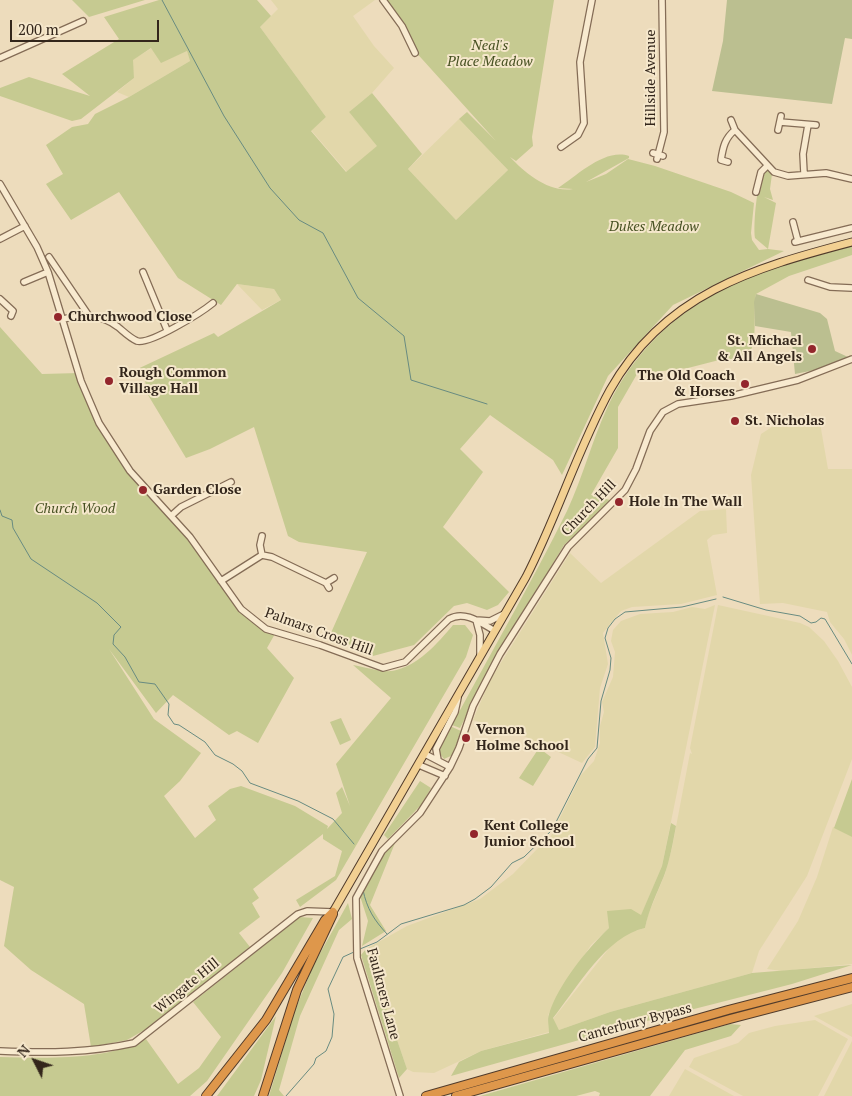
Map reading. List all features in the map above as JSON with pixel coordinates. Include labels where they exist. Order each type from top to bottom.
[{"type":"highway","points":[[206,1096],[266,1020],[325,920],[333,912]]},
{"type":"highway","points":[[263,1096],[293,1000],[307,965],[330,923],[333,912]]},
{"type":"highway","name":"Canterbury Bypass","points":[[426,1096],[531,1065],[852,978]]},
{"type":"highway","name":"Canterbury Bypass","points":[[456,1096],[730,1018],[852,987]]},
{"type":"main road","points":[[333,912],[458,698],[546,539],[610,390],[640,348],[680,311],[715,288],[741,275],[852,242]]},
{"type":"street","points":[[383,0],[402,26],[415,53]]},
{"type":"street","points":[[561,147],[578,135],[584,123],[580,62],[592,0]]},
{"type":"street","name":"Hillside Avenue","points":[[658,156],[664,132],[662,0]]},
{"type":"street","points":[[0,58],[83,21]]},
{"type":"street","points":[[778,130],[781,119],[816,125]]},
{"type":"street","points":[[731,120],[735,130],[774,172],[794,178],[804,173],[826,170],[852,179]]},
{"type":"street","points":[[804,173],[803,154],[808,125]]},
{"type":"street","points":[[728,162],[721,160],[723,148],[727,137],[735,130]]},
{"type":"street","points":[[756,192],[761,172],[767,166]]},
{"type":"street","points":[[0,184],[25,226],[48,274],[81,381],[99,423],[130,471],[190,537],[221,581],[262,555],[272,557],[328,586],[334,578]]},
{"type":"street","points":[[0,197],[6,195]]},
{"type":"street","points":[[793,222],[797,242],[852,228]]},
{"type":"street","points":[[0,239],[25,226]]},
{"type":"street","points":[[49,257],[89,316]]},
{"type":"street","points":[[24,282],[57,270]]},
{"type":"street","points":[[144,272],[167,330]]},
{"type":"street","points":[[808,280],[830,287],[852,288]]},
{"type":"street","points":[[0,299],[13,311],[10,316]]},
{"type":"street","points":[[63,319],[89,316],[110,321],[140,342],[181,325],[213,303]]},
{"type":"street","name":"Church Hill","points":[[450,767],[459,748],[473,706],[500,654],[568,547],[621,495],[630,483],[650,431],[663,412],[678,404],[732,396],[798,380],[852,360]]},
{"type":"street","points":[[170,516],[180,507],[231,482]]},
{"type":"street","points":[[262,536],[260,546],[262,555]]},
{"type":"street","name":"Palmars Cross Hill","points":[[221,581],[241,609],[266,628],[383,668],[405,662],[452,617],[467,616],[495,631]]},
{"type":"street","points":[[479,660],[481,645],[479,627],[476,620],[490,621],[505,613]]},
{"type":"street","points":[[438,760],[436,749],[455,712],[458,698]]},
{"type":"street","points":[[425,754],[450,767]]},
{"type":"street","points":[[418,765],[445,776]]},
{"type":"street","name":"Faulkners Lane","points":[[400,1096],[357,954],[356,898],[382,851],[420,813],[450,767]]},
{"type":"street","name":"Wingate Hill","points":[[0,1051],[45,1054],[105,1049],[134,1043],[298,914],[315,911],[333,912]]},
{"type":"shaded area","points":[[271,0],[375,0],[353,16],[374,46],[394,68],[372,93],[349,112],[378,146],[347,172],[311,130],[326,117],[260,27],[278,9]]},
{"type":"shaded area","points":[[152,48],[161,62],[187,51],[190,61],[129,97],[117,92],[134,78],[132,60]]},
{"type":"shaded area","points":[[459,119],[508,170],[456,220],[408,169]]},
{"type":"shaded area","points":[[237,284],[274,289],[281,300],[262,310]]},
{"type":"shaded area","points":[[820,423],[828,469],[852,469],[852,655],[844,639],[830,622],[827,612],[783,603],[760,604],[751,475],[761,434],[775,425]]},
{"type":"shaded area","points":[[726,509],[727,533],[713,535],[707,540],[717,595],[681,604],[632,607],[621,611],[603,633],[608,664],[600,688],[595,747],[582,763],[511,730],[473,720],[490,680],[570,553],[601,583],[700,511]]},
{"type":"shaded area","points":[[715,605],[662,866],[641,916],[609,919],[609,928],[591,945],[564,986],[548,1015],[549,1032],[481,1051],[434,1073],[413,1072],[407,1069],[366,949],[407,926],[480,899],[513,874],[539,847],[548,842],[581,775],[594,761],[600,743],[600,726],[604,712],[602,702],[613,677],[615,652],[611,641],[613,630],[621,621],[640,614],[673,612],[692,607],[705,609]]},
{"type":"shaded area","points":[[718,605],[800,623],[809,627],[824,641],[838,661],[852,687],[852,759],[807,876],[759,951],[752,973],[610,1012],[559,1030],[553,1019],[610,947],[625,934],[645,928],[648,915],[665,874],[672,848],[690,753],[692,754],[690,748]]},
{"type":"shaded area","points":[[833,827],[852,837],[852,964],[782,971],[767,969],[798,921],[817,877]]},
{"type":"shaded area","points":[[852,1004],[852,1037],[814,1016]]},
{"type":"shaded area","points":[[815,1020],[848,1039],[818,1096],[743,1096],[689,1067],[694,1058],[738,1043],[749,1033],[775,1026]]},
{"type":"shaded area","points":[[852,1041],[852,1096],[824,1096]]},
{"type":"shaded area","points":[[685,1069],[734,1096],[669,1096]]},
{"type":"green space","points":[[72,0],[145,0],[89,17]]},
{"type":"green space","points":[[159,0],[257,0],[271,16],[260,27],[326,117],[311,131],[346,172],[377,146],[349,112],[372,93],[422,154],[408,169],[456,220],[508,170],[459,119],[467,112],[496,141],[413,49],[383,0],[554,0],[532,137],[533,146],[516,161],[510,157],[530,175],[546,185],[555,188],[573,189],[558,188],[601,159],[620,155],[629,156],[629,158],[586,182],[606,174],[628,159],[655,166],[731,192],[754,203],[751,233],[752,240],[759,250],[784,251],[673,305],[608,376],[562,475],[553,460],[490,415],[460,449],[483,472],[443,527],[509,592],[498,605],[487,610],[467,603],[454,606],[414,645],[373,656],[330,635],[367,552],[299,542],[288,536],[254,427],[210,449],[186,458],[148,395],[144,376],[131,377],[129,373],[214,333],[218,337],[281,300],[274,289],[237,284],[221,305],[178,278],[119,192],[71,220],[46,184],[63,174],[46,145],[72,127],[88,124],[95,114],[129,97],[190,61],[187,51],[161,63],[151,48],[133,60],[134,78],[81,119],[72,121],[0,96],[0,88],[29,77],[90,96],[62,74],[119,39],[104,17]]},
{"type":"green space","points":[[727,0],[852,0],[852,39],[845,38],[832,104],[712,91],[723,41]]},
{"type":"green space","points":[[765,169],[772,174],[770,189],[773,200],[764,197],[776,203],[768,249],[755,238],[755,213],[758,192]]},
{"type":"green space","points":[[852,246],[852,255],[789,276],[756,294],[754,337],[750,353],[745,359],[723,359],[688,368],[637,374],[618,407],[618,448],[591,495],[610,500],[604,510],[564,545],[519,620],[508,634],[460,728],[452,725],[567,511],[608,406],[628,371],[652,342],[680,317],[710,297],[742,280],[777,266]]},
{"type":"green space","points":[[756,294],[820,313],[827,319],[835,351],[848,357],[815,370],[795,374],[791,332],[755,326],[754,302]]},
{"type":"green space","name":"Church Wood","points":[[0,327],[42,374],[79,373],[87,395],[119,457],[190,537],[241,609],[276,632],[267,648],[294,678],[258,743],[237,731],[229,735],[173,695],[156,713],[109,649],[154,719],[201,753],[180,781],[164,796],[195,838],[216,820],[208,806],[230,789],[241,786],[295,806],[328,826],[327,829],[342,813],[336,793],[342,787],[350,806],[336,764],[391,698],[353,665],[388,671],[401,669],[426,653],[453,625],[465,625],[473,635],[466,657],[336,880],[300,907],[296,900],[335,876],[342,851],[323,839],[323,834],[253,889],[259,898],[252,903],[260,917],[239,933],[250,947],[148,1028],[127,1040],[91,1047],[84,1004],[31,970],[4,946],[14,887],[0,880]]},
{"type":"green space","points":[[341,718],[351,740],[340,745],[330,722]]},
{"type":"green space","points":[[450,726],[461,731],[453,755],[444,759],[438,751]]},
{"type":"green space","points":[[539,748],[551,757],[533,786],[519,778]]},
{"type":"green space","points":[[852,779],[852,837],[834,828]]},
{"type":"green space","points":[[420,781],[431,788],[422,804],[388,839],[384,835]]},
{"type":"green space","points":[[671,823],[676,826],[670,857],[645,928],[631,933],[618,941],[605,952],[582,978],[553,1018],[559,1030],[610,1012],[752,973],[852,965],[792,984],[647,1021],[451,1076],[459,1062],[481,1051],[549,1033],[548,1016],[553,1003],[566,980],[583,957],[609,928],[607,911],[631,909],[641,915],[662,866]]},
{"type":"green space","points":[[395,843],[370,905],[386,931],[362,946],[368,921],[360,896],[383,854]]},
{"type":"green space","points":[[348,903],[352,919],[339,930],[300,1016],[279,1090],[284,1096],[269,1096],[294,1013],[313,966]]},
{"type":"green space","points":[[300,917],[313,918],[282,973],[207,1081],[190,1096],[0,1096],[0,1057],[56,1058],[94,1055],[130,1046],[146,1039],[178,1084],[199,1068],[221,1037],[193,1002]]},
{"type":"green space","points":[[366,949],[407,1069],[399,1078],[361,955]]},
{"type":"green space","points":[[276,1016],[261,1080],[254,1096],[217,1096]]},
{"type":"green space","points":[[730,1024],[741,1025],[731,1036],[685,1050],[650,1096],[599,1096],[600,1093],[595,1091],[576,1096],[480,1096]]},
{"type":"waterway","points":[[162,0],[224,116],[270,188],[299,220],[323,233],[358,298],[404,336],[411,380],[487,404]]},
{"type":"waterway","points":[[0,510],[2,516],[12,520],[13,528],[31,559],[97,603],[121,627],[114,635],[113,644],[125,657],[139,682],[155,684],[169,704],[168,715],[174,724],[179,725],[205,742],[215,755],[242,771],[250,783],[298,801],[333,819],[354,844]]},
{"type":"waterway","points":[[723,597],[766,610],[800,616],[811,623],[821,618],[825,619],[852,664]]},
{"type":"waterway","points":[[360,949],[377,942],[401,924],[464,905],[475,899],[491,887],[512,863],[524,857],[552,830],[588,759],[597,748],[601,701],[610,670],[611,658],[605,638],[608,628],[615,619],[625,612],[682,607],[716,599]]},
{"type":"waterway","points":[[363,890],[372,914],[387,934]]},
{"type":"waterway","points":[[286,1096],[314,1064],[316,1058],[326,1051],[332,1037],[334,1014],[328,989],[343,957],[354,952]]},
{"type":"place","name":"Churchwood Close","points":[[58,317]]},
{"type":"place","name":"St. Michael & All Angels","points":[[812,349]]},
{"type":"place","name":"Rough Common Village Hall","points":[[109,381]]},
{"type":"place","name":"The Old Coach & Horses","points":[[745,384]]},
{"type":"place","name":"St. Nicholas","points":[[735,421]]},
{"type":"place","name":"Garden Close","points":[[143,490]]},
{"type":"place","name":"Hole In The Wall","points":[[619,502]]},
{"type":"place","name":"Vernon Holme School","points":[[466,738]]},
{"type":"place","name":"Kent College Junior School","points":[[474,834]]},
{"type":"park label","name":"Neal's Place Meadow","points":[[490,54]]},
{"type":"park label","name":"Dukes Meadow","points":[[654,227]]}]
